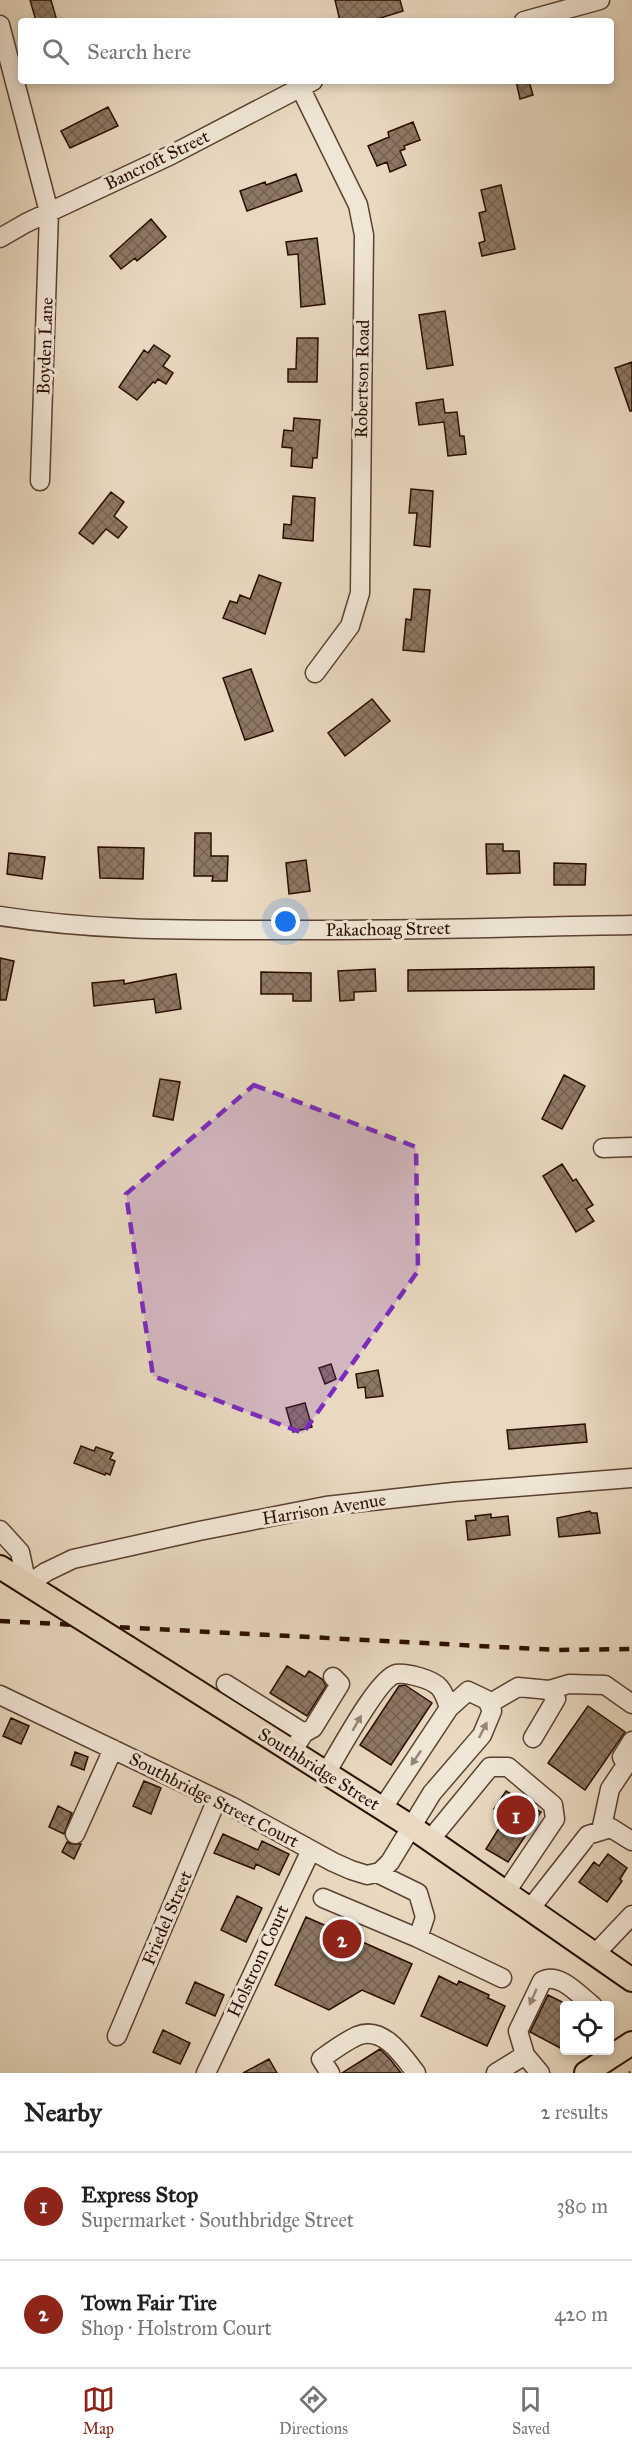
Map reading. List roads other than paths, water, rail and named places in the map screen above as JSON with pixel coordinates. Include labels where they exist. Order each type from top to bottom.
[{"type":"main road","name":"Southbridge Street","points":[[0,1567],[127,1647],[298,1743],[326,1773],[410,1826],[632,1980]]},
{"type":"main road","points":[[614,2051],[632,2043]]},
{"type":"main road","points":[[586,2073],[604,2055]]},
{"type":"street","points":[[535,18],[600,0]]},
{"type":"street","name":"Boyden Lane","points":[[0,25],[50,212],[40,481]]},
{"type":"street","name":"Bancroft Street","points":[[0,238],[50,212],[171,156],[307,84]]},
{"type":"street","name":"Robertson Road","points":[[307,84],[358,205],[364,235],[359,600],[350,626],[315,673]]},
{"type":"street","name":"Pakachoag Street","points":[[0,916],[89,928],[157,930],[632,925]]},
{"type":"street","points":[[603,1148],[632,1147]]},
{"type":"street","name":"Harrison Avenue","points":[[27,1585],[46,1572],[74,1559],[303,1510],[428,1494],[632,1478]]},
{"type":"street","points":[[0,1530],[20,1552],[27,1585]]},
{"type":"street","points":[[326,1773],[370,1699],[386,1680],[395,1674],[429,1680],[442,1689],[449,1708]]},
{"type":"street","points":[[226,1684],[298,1743],[313,1728],[336,1695],[340,1684],[333,1677]]},
{"type":"street","points":[[489,1704],[518,1687],[549,1690],[569,1684],[605,1685],[632,1704]]},
{"type":"street","points":[[533,1738],[556,1699],[549,1690]]},
{"type":"street","points":[[377,1873],[390,1862],[432,1793],[482,1735],[492,1711],[487,1700],[468,1692],[449,1708],[382,1809]]},
{"type":"street","name":"Southbridge Street Court","points":[[0,1695],[217,1799],[351,1870],[367,1875],[377,1873],[418,1893],[425,1917],[418,1938]]},
{"type":"street","points":[[601,1832],[610,1789],[626,1765],[622,1757],[632,1741]]},
{"type":"street","points":[[75,1833],[113,1749]]},
{"type":"street","points":[[430,1840],[490,1767],[508,1767],[553,1805],[555,1819],[506,1892]]},
{"type":"street","name":"Friedel Street","points":[[117,2036],[217,1799]]},
{"type":"street","points":[[530,1909],[588,1835],[611,1828],[632,1841]]},
{"type":"street","name":"Holstrom Court","points":[[206,2073],[310,1850]]},
{"type":"street","points":[[323,1898],[418,1938],[502,1978]]},
{"type":"street","points":[[595,1954],[629,1925]]},
{"type":"street","points":[[540,2073],[525,2055],[518,2031],[542,1981],[548,1978],[556,1979],[586,2001]]},
{"type":"street","points":[[330,2073],[321,2059],[357,2036],[365,2034],[374,2035],[390,2043],[416,2073]]},
{"type":"street","points":[[496,2073],[525,2055]]},
{"type":"railway","points":[[0,1621],[558,1650],[632,1649]]},
{"type":"place","name":"Express Stop","points":[[516,1815]]},
{"type":"place","name":"Town Fair Tire","points":[[342,1939]]}]
